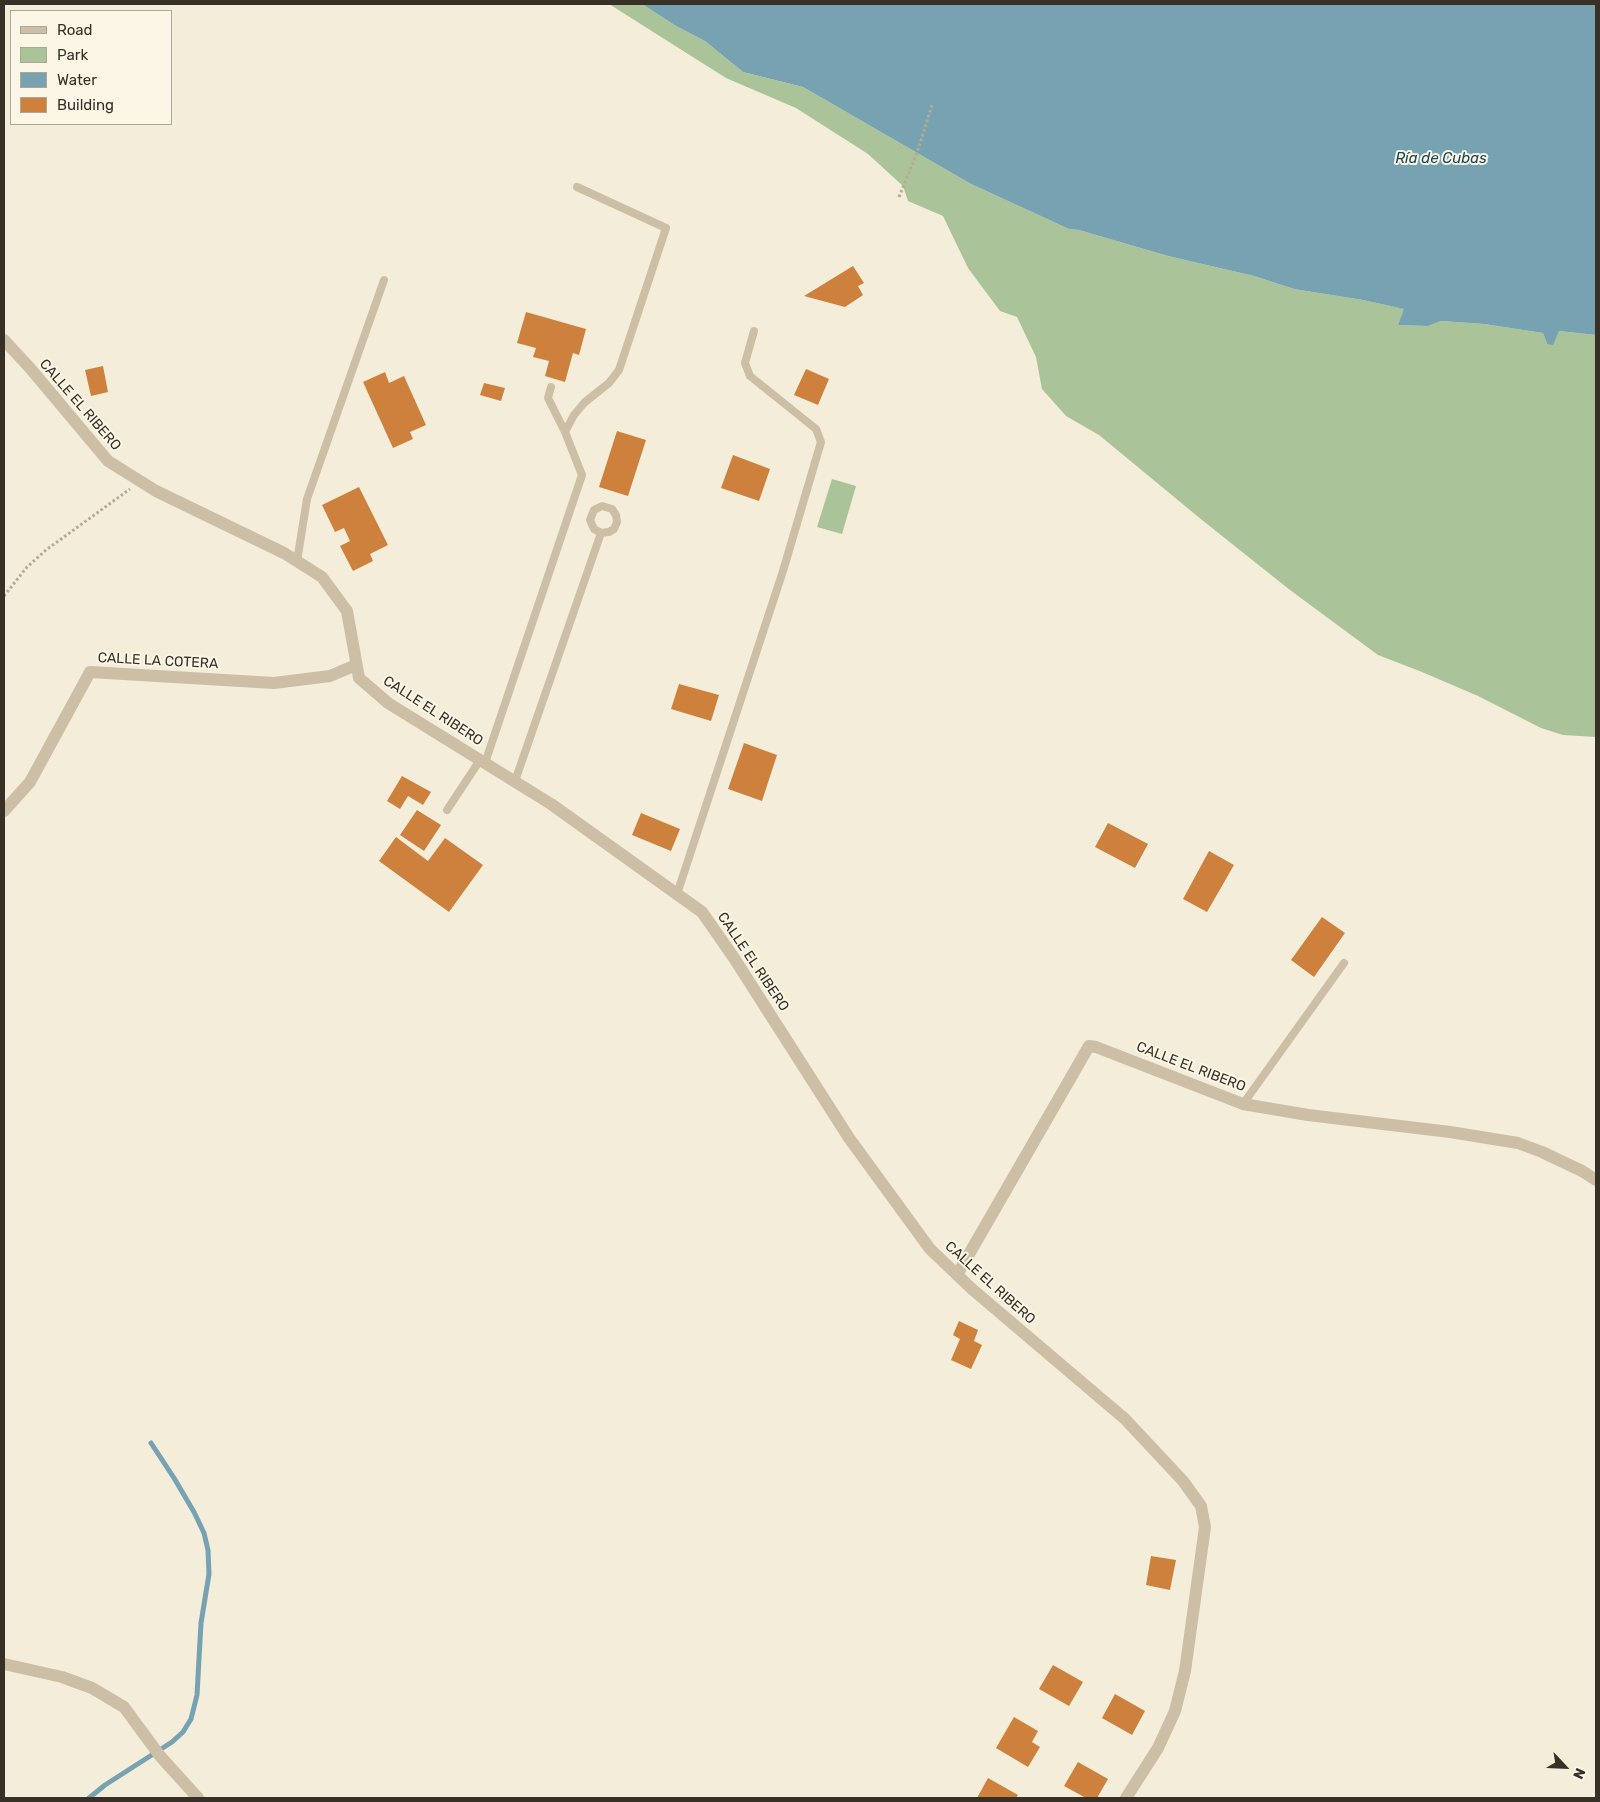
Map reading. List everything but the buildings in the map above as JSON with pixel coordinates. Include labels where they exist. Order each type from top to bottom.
[{"type":"street","name":"CALLE EL RIBERO","points":[[4,340],[108,461],[156,491],[284,553],[322,577],[347,611],[359,678],[388,703],[551,804],[702,912],[734,958],[849,1138],[930,1249],[957,1275],[1125,1419],[1183,1481],[1201,1506],[1205,1527],[1185,1671],[1175,1711],[1161,1740],[1126,1798]]},
{"type":"street","name":"CALLE LA COTERA","points":[[4,811],[30,782],[90,672],[274,683],[330,676],[356,665]]},
{"type":"street","name":"CALLE EL RIBERO","points":[[957,1275],[1089,1046],[1096,1047],[1243,1104],[1308,1115],[1458,1133],[1518,1144],[1542,1152],[1596,1180]]},
{"type":"street","points":[[4,1664],[62,1677],[92,1688],[124,1707],[160,1756],[198,1798]]},
{"type":"lane","points":[[565,432],[574,415],[585,402],[609,383],[619,370],[666,228],[577,187]]},
{"type":"lane","points":[[296,561],[307,499],[384,280]]},
{"type":"lane","points":[[677,894],[783,571],[821,442],[816,429],[750,376],[745,363],[754,331]]},
{"type":"lane","points":[[447,810],[483,761],[582,475],[565,432],[548,398],[551,387]]},
{"type":"lane","points":[[515,781],[601,533]]},
{"type":"lane","points":[[1243,1104],[1344,963]]},
{"type":"path","points":[[899,196],[917,153],[932,106]]},
{"type":"path","points":[[4,596],[27,567],[46,550],[140,481]]},
{"type":"green space","points":[[609,4],[642,4],[676,26],[705,41],[743,72],[803,87],[971,184],[1069,229],[1079,230],[1168,256],[1254,276],[1294,289],[1405,309],[1398,325],[1428,326],[1441,321],[1484,324],[1543,333],[1547,344],[1559,331],[1596,335],[1596,737],[1563,735],[1541,728],[1478,696],[1378,655],[1290,590],[1099,435],[1066,416],[1042,389],[1036,357],[1017,317],[1000,311],[968,268],[943,216],[908,201],[903,186],[868,154],[796,108],[726,78]]},
{"type":"green space","points":[[832,479],[856,486],[842,534],[817,527]]},
{"type":"water","name":"Ría de Cubas","points":[[642,4],[1596,4],[1596,335],[1559,331],[1553,345],[1547,344],[1543,333],[1484,324],[1441,321],[1428,326],[1398,325],[1404,309],[1363,300],[1294,289],[1254,276],[1168,256],[1079,230],[1069,229],[971,184],[803,87],[743,72],[705,41],[676,26]]},
{"type":"waterway","points":[[89,1798],[105,1785],[172,1742],[183,1732],[191,1719],[197,1695],[201,1623],[209,1574],[208,1550],[204,1533],[194,1512],[151,1443]]}]
